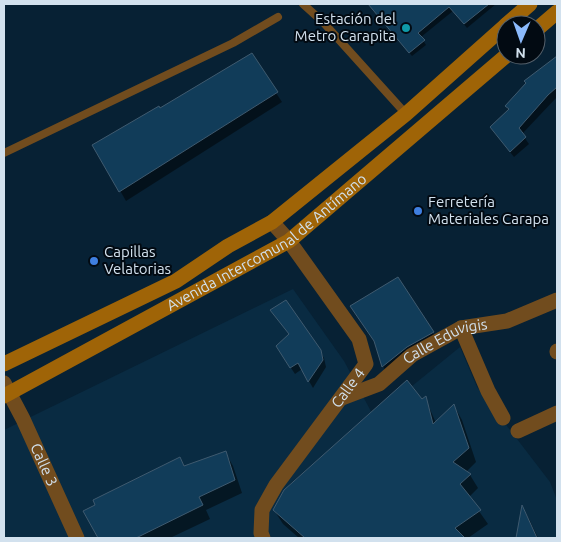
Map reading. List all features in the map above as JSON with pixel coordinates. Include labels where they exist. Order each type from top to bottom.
[{"type":"main road","name":"Avenida Intercomunal de Antímano","points":[[517,15],[530,4]]},
{"type":"main road","points":[[546,21],[557,12]]},
{"type":"main road","name":"Avenida Intercomunal de Antímano","points":[[4,364],[176,281],[228,246],[272,222],[406,114],[496,34]]},
{"type":"main road","name":"Avenida Intercomunal de Antímano","points":[[5,391],[289,241],[496,64]]},
{"type":"street","points":[[272,222],[289,241]]},
{"type":"street","name":"Calle 4","points":[[263,538],[262,510],[276,485],[366,364],[359,339],[289,241]]},
{"type":"street","name":"Calle Eduvigis","points":[[342,398],[379,384],[412,355],[461,328],[507,320],[557,300]]},
{"type":"street","points":[[461,328],[488,392],[503,418]]},
{"type":"street","name":"Calle 3","points":[[5,391],[77,538]]},
{"type":"street","points":[[518,431],[557,413]]},
{"type":"lane","points":[[303,4],[323,22],[406,114]]},
{"type":"lane","points":[[4,153],[232,43],[278,17]]},
{"type":"shaded area","points":[[293,289],[344,361],[374,417],[460,347],[477,387],[550,482],[557,500],[557,538],[4,538],[4,430]]},
{"type":"building","name":"Estación del Metro Carapita","points":[[368,4],[489,4],[464,24],[449,7],[418,33],[425,40],[409,53]]},
{"type":"building","points":[[252,53],[278,92],[119,192],[92,145],[159,106],[160,108]]},
{"type":"building","points":[[557,56],[557,87],[519,128],[526,137],[510,152],[490,127],[509,109],[505,106],[526,83],[524,81]]},
{"type":"building","points":[[398,277],[434,332],[407,347],[382,367],[374,341],[350,306]]},
{"type":"building","points":[[286,300],[321,350],[323,360],[308,382],[298,363],[290,368],[276,346],[289,334],[270,310]]},
{"type":"building","points":[[407,380],[422,399],[426,396],[433,424],[454,404],[469,448],[453,462],[471,474],[460,484],[481,510],[455,528],[465,538],[305,538],[273,510],[284,490]]},
{"type":"building","points":[[226,451],[235,480],[199,497],[203,505],[136,538],[98,538],[83,511],[95,505],[93,500],[180,457],[184,466]]},
{"type":"building","points":[[522,505],[537,538],[516,538]]},
{"type":"place","name":"Estación del Metro Carapita","points":[[406,28]]},
{"type":"place","name":"Ferretería Materiales Carapa","points":[[418,211]]},
{"type":"place","name":"Capillas Velatorias","points":[[94,261]]}]
